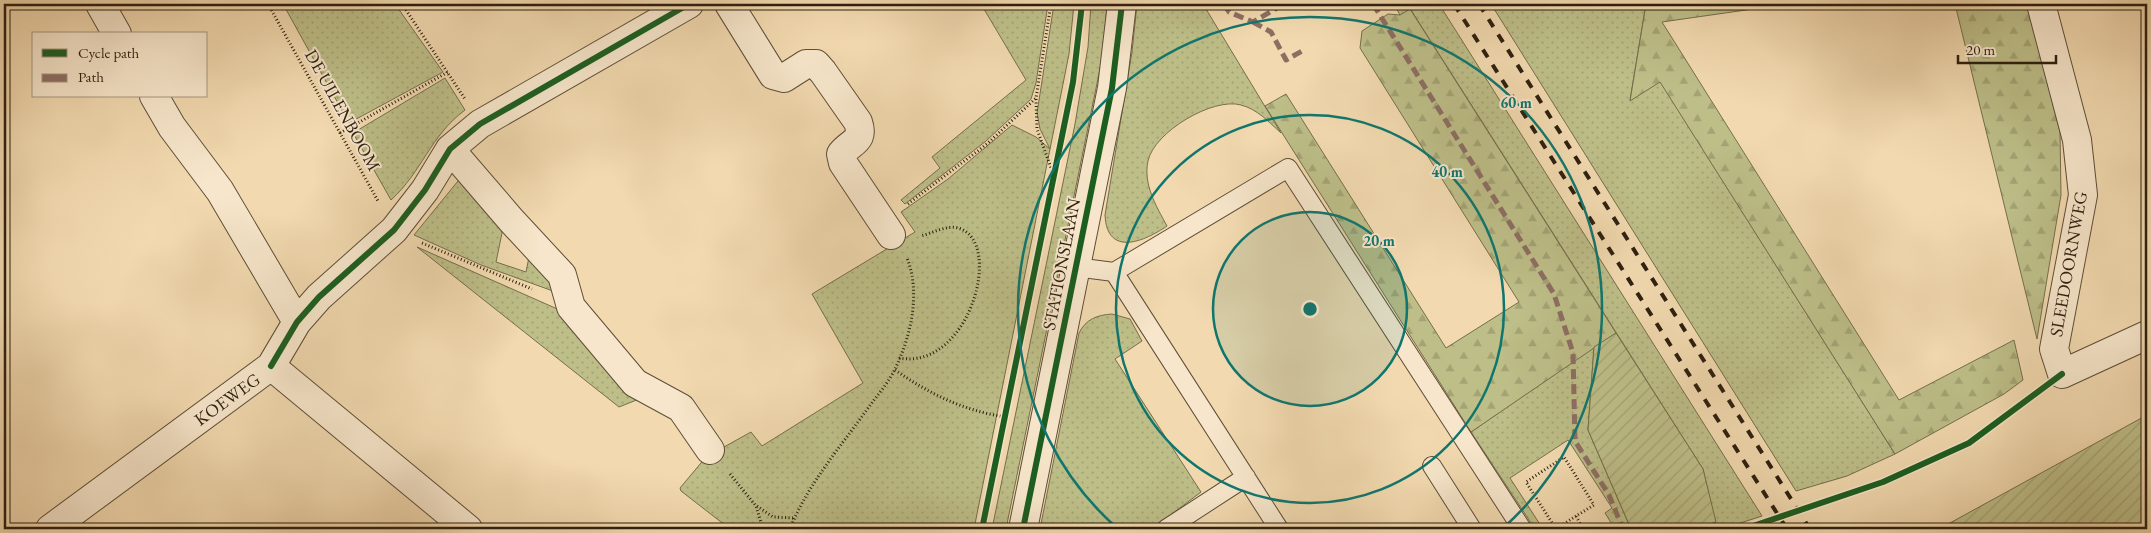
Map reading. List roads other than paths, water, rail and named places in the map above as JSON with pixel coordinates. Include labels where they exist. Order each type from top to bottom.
[{"type":"street","points":[[100,4],[116,32]]},
{"type":"street","points":[[272,366],[297,322],[319,296],[394,230],[425,190],[450,149],[480,124],[689,4]]},
{"type":"street","points":[[729,4],[773,75],[784,78],[806,64],[816,64],[823,72],[858,122],[861,131],[859,138],[841,154],[843,163],[891,235]]},
{"type":"street","name":"STATIONSLAAN","points":[[1022,529],[1112,88],[1122,4]]},
{"type":"street","name":"SLEEDOORNWEG","points":[[2041,4],[2078,140],[2083,195],[2054,349],[2062,374],[2147,335]]},
{"type":"street","points":[[155,98],[172,127],[220,191],[297,322]]},
{"type":"street","points":[[450,149],[511,220],[562,275],[570,307],[635,383],[681,408],[710,450]]},
{"type":"street","name":"KOEWEG","points":[[50,529],[272,366],[468,529]]},
{"type":"lane","points":[[1076,267],[1114,272],[1288,168],[1522,529]]},
{"type":"lane","points":[[1114,272],[1279,529]]},
{"type":"lane","points":[[1432,466],[1472,529]]},
{"type":"lane","points":[[1166,529],[1246,477]]},
{"type":"railway","points":[[1454,4],[1787,529]]},
{"type":"railway","points":[[1479,4],[1810,529]]}]
